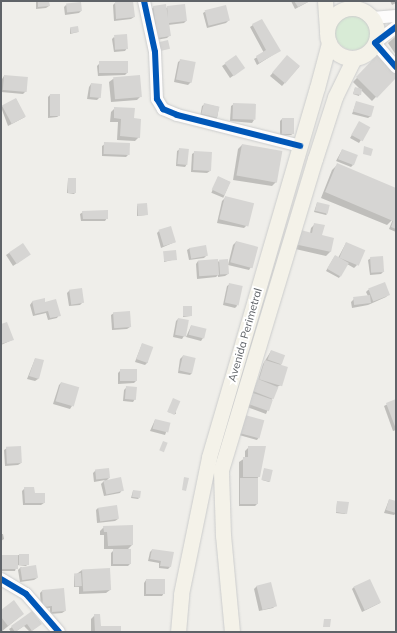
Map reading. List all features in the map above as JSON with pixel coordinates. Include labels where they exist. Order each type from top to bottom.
[{"type":"main road","points":[[324,1],[328,38],[335,51],[344,56],[354,58],[366,53],[375,43],[377,30],[361,9],[352,8],[337,13],[328,26],[328,38]]},
{"type":"main road","name":"Avenida Perimetral","points":[[178,632],[181,594],[209,457],[300,146],[328,38]]},
{"type":"main road","name":"Avenida Perimetral","points":[[232,632],[223,535],[221,470],[314,159],[336,97],[354,58]]},
{"type":"street","points":[[144,1],[155,52],[157,99],[163,109],[177,115],[300,146]]},
{"type":"street","points":[[361,9],[396,16]]},
{"type":"street","points":[[396,27],[375,43],[396,67]]},
{"type":"street","points":[[1,579],[26,594],[59,632]]},
{"type":"green space","points":[[357,14],[366,19],[370,25],[370,39],[366,45],[357,50],[349,50],[340,45],[336,39],[335,28],[340,19],[346,15]]},
{"type":"building","points":[[38,1],[49,1],[50,6],[38,7]]},
{"type":"building","points":[[133,1],[135,17],[116,19],[115,2]]},
{"type":"building","points":[[294,1],[310,1],[298,7]]},
{"type":"building","points":[[81,2],[82,11],[67,13],[66,4]]},
{"type":"building","points":[[166,4],[168,18],[167,6],[185,4],[187,21],[169,23],[171,36],[158,38],[153,6]]},
{"type":"building","points":[[226,5],[230,21],[209,26],[205,10]]},
{"type":"building","points":[[262,19],[281,51],[259,63],[256,56],[266,50],[252,24]]},
{"type":"building","points":[[78,26],[79,32],[71,33],[70,27]]},
{"type":"building","points":[[127,34],[128,49],[115,50],[114,35]]},
{"type":"building","points":[[168,40],[170,49],[156,52],[154,43]]},
{"type":"building","points":[[378,54],[396,72],[396,78],[377,98],[356,77]]},
{"type":"building","points":[[236,55],[245,68],[234,76],[225,63]]},
{"type":"building","points":[[287,55],[300,66],[285,84],[272,73]]},
{"type":"building","points":[[180,59],[196,62],[192,83],[176,80]]},
{"type":"building","points":[[99,61],[128,61],[128,73],[99,73]]},
{"type":"building","points":[[4,75],[28,77],[27,92],[3,90]]},
{"type":"building","points":[[140,75],[142,97],[115,99],[113,77]]},
{"type":"building","points":[[91,83],[102,84],[101,98],[90,97]]},
{"type":"building","points":[[355,87],[362,89],[361,95],[353,94]]},
{"type":"building","points":[[50,94],[60,94],[60,116],[50,116]]},
{"type":"building","points":[[16,98],[26,117],[12,124],[2,106]]},
{"type":"building","points":[[356,101],[374,106],[371,117],[353,112]]},
{"type":"building","points":[[204,103],[220,107],[217,118],[201,114]]},
{"type":"building","points":[[233,103],[256,104],[255,120],[232,119]]},
{"type":"building","points":[[114,107],[135,108],[134,118],[141,119],[140,138],[120,136],[121,119],[114,118]]},
{"type":"building","points":[[282,118],[294,118],[294,134],[282,134]]},
{"type":"building","points":[[359,121],[370,127],[363,141],[351,135]]},
{"type":"building","points":[[104,142],[130,143],[130,155],[104,154]]},
{"type":"building","points":[[242,144],[282,151],[277,183],[236,176]]},
{"type":"building","points":[[364,146],[373,149],[371,156],[363,154]]},
{"type":"building","points":[[179,148],[189,149],[187,165],[177,164]]},
{"type":"building","points":[[342,149],[358,155],[354,165],[338,159]]},
{"type":"building","points":[[194,151],[212,152],[211,171],[193,170]]},
{"type":"building","points":[[337,163],[396,188],[396,229],[391,227],[393,221],[325,192]]},
{"type":"building","points":[[218,176],[231,182],[224,196],[212,190]]},
{"type":"building","points":[[68,178],[76,178],[76,193],[68,193]]},
{"type":"building","points":[[225,196],[254,203],[248,227],[219,219]]},
{"type":"building","points":[[317,202],[330,205],[328,214],[315,211]]},
{"type":"building","points":[[147,203],[148,215],[138,216],[137,204]]},
{"type":"building","points":[[108,210],[108,219],[83,219],[82,211]]},
{"type":"building","points":[[314,223],[325,225],[322,235],[334,238],[331,252],[294,244],[297,229],[312,233]]},
{"type":"building","points":[[171,226],[176,242],[164,246],[159,230]]},
{"type":"building","points":[[236,241],[258,247],[253,268],[230,262]]},
{"type":"building","points":[[346,242],[365,250],[359,266],[339,258]]},
{"type":"building","points":[[23,243],[31,255],[17,264],[9,253]]},
{"type":"building","points":[[206,245],[208,256],[191,259],[189,248]]},
{"type":"building","points":[[176,250],[177,260],[164,261],[163,251]]},
{"type":"building","points":[[335,255],[349,263],[341,277],[327,269]]},
{"type":"building","points":[[383,256],[384,272],[371,273],[370,257]]},
{"type":"building","points":[[218,259],[219,275],[199,276],[198,260]]},
{"type":"building","points":[[228,259],[229,274],[220,275],[219,260]]},
{"type":"building","points":[[385,282],[390,295],[373,302],[368,288]]},
{"type":"building","points":[[229,283],[243,286],[239,305],[225,303]]},
{"type":"building","points":[[82,288],[84,303],[71,305],[69,290]]},
{"type":"building","points":[[370,295],[371,303],[354,305],[353,297]]},
{"type":"building","points":[[45,298],[45,302],[56,299],[61,316],[50,318],[48,311],[35,314],[32,301]]},
{"type":"building","points":[[183,306],[192,306],[192,316],[183,316]]},
{"type":"building","points":[[130,311],[131,327],[114,328],[113,312]]},
{"type":"building","points":[[178,318],[189,320],[186,337],[175,335]]},
{"type":"building","points":[[7,322],[14,340],[1,344],[1,324]]},
{"type":"building","points":[[191,325],[207,329],[204,339],[189,335]]},
{"type":"building","points":[[142,343],[153,347],[147,363],[136,359]]},
{"type":"building","points":[[271,350],[285,355],[282,365],[268,359]]},
{"type":"building","points":[[183,355],[196,358],[192,374],[179,371]]},
{"type":"building","points":[[35,358],[44,360],[39,379],[29,376]]},
{"type":"building","points":[[265,360],[288,367],[282,386],[259,379]]},
{"type":"building","points":[[120,369],[137,369],[137,381],[120,381]]},
{"type":"building","points":[[258,379],[278,387],[274,399],[253,391]]},
{"type":"building","points":[[61,382],[79,387],[74,406],[55,401]]},
{"type":"building","points":[[126,386],[137,387],[136,400],[125,399]]},
{"type":"building","points":[[253,393],[273,400],[269,411],[249,404]]},
{"type":"building","points":[[173,398],[180,401],[175,415],[167,412]]},
{"type":"building","points":[[396,399],[396,429],[386,403]]},
{"type":"building","points":[[245,415],[264,420],[259,439],[240,433]]},
{"type":"building","points":[[155,419],[171,423],[168,433],[153,429]]},
{"type":"building","points":[[163,441],[168,443],[164,452],[159,450]]},
{"type":"building","points":[[21,446],[22,463],[7,464],[6,447]]},
{"type":"building","points":[[248,446],[266,446],[260,477],[243,477],[243,457],[248,457]]},
{"type":"building","points":[[109,468],[110,478],[96,479],[95,469]]},
{"type":"building","points":[[264,468],[273,470],[270,482],[261,480]]},
{"type":"building","points":[[121,477],[124,491],[106,494],[103,481]]},
{"type":"building","points":[[184,477],[189,478],[186,491],[182,490]]},
{"type":"building","points":[[240,478],[258,478],[258,504],[240,504]]},
{"type":"building","points":[[24,487],[34,487],[35,493],[45,493],[45,503],[25,503]]},
{"type":"building","points":[[133,490],[141,491],[140,498],[132,497]]},
{"type":"building","points":[[389,499],[396,501],[396,513],[386,510]]},
{"type":"building","points":[[337,501],[349,502],[347,514],[336,512]]},
{"type":"building","points":[[117,505],[119,519],[100,522],[98,508]]},
{"type":"building","points":[[133,525],[133,545],[108,546],[107,532],[104,532],[103,526]]},
{"type":"building","points":[[113,549],[131,549],[131,564],[113,564]]},
{"type":"building","points":[[152,549],[174,552],[171,567],[160,566],[161,561],[150,559]]},
{"type":"building","points":[[19,554],[29,554],[29,565],[19,565]]},
{"type":"building","points":[[1,555],[18,555],[18,569],[1,569]]},
{"type":"building","points":[[36,565],[38,578],[22,580],[20,568]]},
{"type":"building","points":[[110,568],[111,590],[83,591],[82,569]]},
{"type":"building","points":[[74,573],[81,573],[82,586],[75,586]]},
{"type":"building","points":[[146,579],[165,579],[165,594],[146,594]]},
{"type":"building","points":[[370,579],[381,603],[365,610],[354,587]]},
{"type":"building","points":[[271,582],[277,606],[262,610],[256,586]]},
{"type":"building","points":[[64,588],[66,611],[52,612],[52,606],[43,607],[42,590]]},
{"type":"building","points":[[14,600],[24,614],[8,626],[1,617],[1,610]]},
{"type":"building","points":[[32,611],[42,624],[32,631],[27,624],[15,632],[11,626]]},
{"type":"building","points":[[94,614],[100,614],[101,626],[121,626],[121,632],[95,632]]},
{"type":"building","points":[[324,619],[331,619],[330,627],[323,627]]},
{"type":"cycle path","points":[[144,1],[155,52],[157,99],[163,109],[177,115],[300,146]]},
{"type":"cycle path","points":[[396,27],[375,43],[396,67]]},
{"type":"cycle path","points":[[1,579],[26,594],[59,632]]}]
